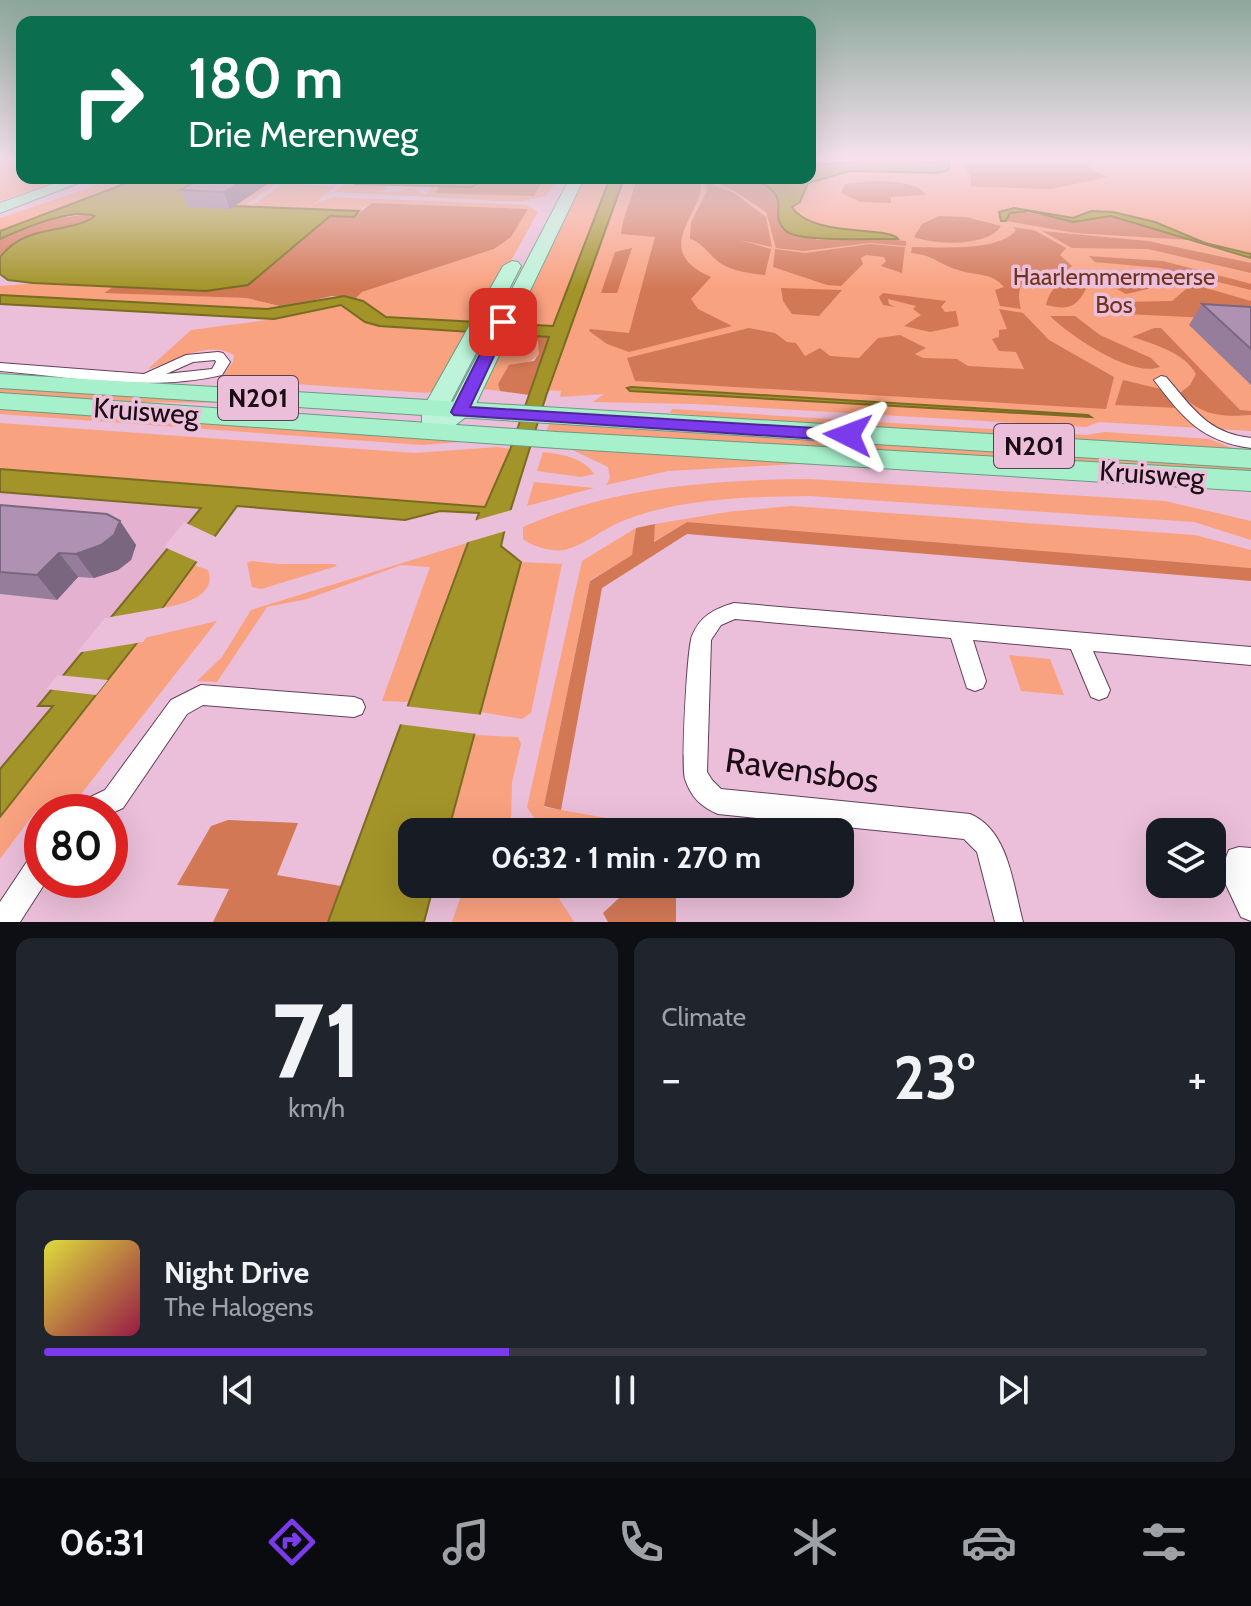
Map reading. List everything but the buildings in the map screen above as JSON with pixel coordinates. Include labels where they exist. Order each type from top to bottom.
[{"type":"highway","name":"Kruisweg","points":[[0,381],[443,417],[510,426],[1251,481]]},
{"type":"highway","name":"Kruisweg","points":[[0,401],[443,417]]},
{"type":"highway","name":"Kruisweg","points":[[560,429],[1251,459]]},
{"type":"main road","points":[[539,218],[547,203]]},
{"type":"main road","points":[[443,417],[563,203]]},
{"type":"main road","points":[[489,330],[524,246]]},
{"type":"street","name":"Kruisweg","points":[[0,367],[149,376]]},
{"type":"street","points":[[1161,380],[1208,433],[1226,441],[1251,443]]},
{"type":"street","name":"Ravensbos","points":[[1009,922],[988,845],[970,827],[718,801],[708,796],[697,783],[695,772],[701,639],[714,619],[734,611],[1251,656]]},
{"type":"street","points":[[959,629],[975,681]]},
{"type":"street","points":[[1078,641],[1099,690]]},
{"type":"street","points":[[118,794],[179,707],[201,695],[354,707]]},
{"type":"street","points":[[1251,861],[1239,860],[1234,872],[1251,907]]},
{"type":"street","points":[[3,922],[24,891]]},
{"type":"shaded area","points":[[74,203],[234,203],[234,206],[359,211],[354,217],[330,216],[248,285],[206,291],[8,280],[0,274],[0,257],[11,246],[23,238],[73,226],[95,216],[73,214],[60,217],[0,239],[0,231]]},
{"type":"shaded area","points":[[372,203],[528,209],[511,237],[494,249],[362,292],[356,298],[332,296],[284,307],[246,298],[104,293],[113,287],[206,291],[247,285],[330,215],[354,217]]},
{"type":"shaded area","points":[[600,203],[615,203],[546,396],[505,528],[501,546],[521,562],[452,818],[398,818],[398,898],[430,898],[424,922],[328,922],[479,513],[440,511],[405,520],[237,506],[140,639],[0,817],[0,769],[53,706],[38,706],[201,508],[0,492],[0,469],[485,507],[510,450],[549,337],[379,326],[365,322],[341,305],[274,319],[0,304],[0,295],[267,309],[344,296],[363,301],[386,317],[553,326]]},
{"type":"shaded area","points":[[630,203],[696,203],[684,229],[681,242],[683,254],[692,266],[711,277],[691,299],[698,309],[732,326],[629,352],[607,344],[589,331],[629,333],[655,237],[621,234]]},
{"type":"shaded area","points":[[701,203],[747,203],[766,217],[772,247],[740,240],[771,249],[765,275],[742,272],[716,260],[690,239],[691,222]]},
{"type":"shaded area","points":[[753,203],[778,203],[785,230],[818,240],[870,237],[906,241],[906,246],[870,243],[804,251],[776,248],[766,212]]},
{"type":"shaded area","points":[[798,203],[792,207],[802,217],[816,223],[892,235],[898,239],[822,239],[794,235],[780,224],[778,205]]},
{"type":"shaded area","points":[[1014,208],[1073,218],[1091,211],[1113,212],[1155,222],[1205,243],[1251,254],[1251,258],[1111,216],[1073,222],[1029,211],[1010,213],[1006,221],[1001,221],[999,212]]},
{"type":"shaded area","points":[[1021,211],[1073,222],[1111,216],[1155,227],[1189,240],[1075,233],[1006,221],[1010,213]]},
{"type":"shaded area","points":[[89,214],[95,217],[21,239],[0,257],[0,239],[51,219]]},
{"type":"shaded area","points":[[939,216],[966,217],[1001,226],[985,238],[973,241],[947,243],[914,237],[922,224]]},
{"type":"shaded area","points":[[1013,227],[1034,230],[1066,248],[1060,255],[1072,266],[1068,269],[1048,269],[1024,280],[1019,297],[1021,309],[1000,306],[995,290],[1004,287],[994,279],[911,253],[912,247],[967,247],[997,242],[1016,230]]},
{"type":"shaded area","points":[[1042,231],[1148,241],[1251,263],[1251,273],[1148,249],[1072,248]]},
{"type":"shaded area","points":[[870,244],[905,247],[902,273],[881,266],[886,261],[884,257],[866,255],[861,258],[863,264],[841,286],[827,285],[773,267],[775,249],[805,253]]},
{"type":"shaded area","points":[[632,248],[617,293],[601,293],[615,252]]},
{"type":"shaded area","points":[[1089,256],[1163,261],[1248,283],[1251,290],[1160,268],[1095,262]]},
{"type":"shaded area","points":[[1098,271],[1159,279],[1152,288],[1126,294],[1093,276]]},
{"type":"shaded area","points":[[1069,279],[1086,289],[1078,301],[1065,307],[1046,305],[1054,289]]},
{"type":"shaded area","points":[[1192,284],[1251,301],[1251,320],[1104,313],[1111,303],[1172,301]]},
{"type":"shaded area","points":[[781,288],[842,290],[819,316],[792,314],[783,301]]},
{"type":"shaded area","points":[[883,293],[946,301],[941,307],[945,312],[956,311],[959,326],[930,332],[904,326],[921,315],[913,309],[916,306],[888,299],[889,304],[895,307],[883,305],[879,297]]},
{"type":"shaded area","points":[[999,309],[1023,313],[1049,340],[1114,377],[1106,409],[635,381],[627,358],[749,328],[775,333],[787,342],[796,343],[805,356],[820,348],[830,356],[859,358],[878,338],[900,335],[926,348],[915,354],[923,358],[957,359],[968,366],[1024,369],[1016,352],[999,351],[992,339],[999,337],[999,330],[1007,329]]},
{"type":"shaded area","points":[[1050,316],[1075,316],[1100,335],[1151,358],[1160,367],[1148,369],[1118,361],[1086,344]]},
{"type":"shaded area","points":[[1161,328],[1240,410],[1251,411],[1251,415],[1212,413],[1188,401],[1180,393],[1190,385],[1196,374],[1191,367],[1168,350],[1132,337]]},
{"type":"shaded area","points":[[513,334],[549,336],[529,395],[500,391],[498,384],[509,365],[534,361],[539,354],[538,341],[512,338]]},
{"type":"shaded area","points":[[1123,380],[1165,390],[1178,408],[1115,405]]},
{"type":"shaded area","points":[[627,388],[1091,417],[630,391]]},
{"type":"shaded area","points":[[0,486],[211,502],[0,773]]},
{"type":"shaded area","points":[[687,522],[1251,568],[1251,581],[687,534],[602,588],[561,810],[544,806],[590,581],[632,555],[636,528],[655,524],[654,542]]},
{"type":"shaded area","points":[[228,820],[298,823],[277,875],[341,886],[328,922],[213,922],[229,889],[177,885],[211,826]]},
{"type":"shaded area","points":[[619,898],[676,898],[676,922],[608,922],[603,913]]},
{"type":"green space","points":[[44,203],[74,203],[0,231],[0,218]]},
{"type":"green space","points":[[238,203],[372,203],[359,211],[234,206]]},
{"type":"green space","points":[[373,203],[526,205],[538,212],[477,322],[386,317],[356,298],[362,292],[494,249],[511,237],[527,209]]},
{"type":"green space","points":[[568,203],[600,203],[553,326],[511,324]]},
{"type":"green space","name":"Haarlemmermeerse Bos","points":[[612,203],[1251,203],[1251,431],[1099,422],[1086,427],[695,404],[593,402],[604,394],[560,397],[561,391],[544,390]]},
{"type":"green space","points":[[33,283],[113,287],[106,292],[246,298],[284,307],[267,309],[0,295],[0,286]]},
{"type":"green space","points":[[332,305],[345,308],[379,326],[471,332],[440,388],[427,393],[220,379],[233,362],[234,355],[212,350],[190,354],[148,369],[191,330],[274,319]]},
{"type":"green space","points":[[506,334],[513,334],[513,338],[538,341],[540,354],[498,384],[500,391],[482,389]]},
{"type":"green space","points":[[0,389],[68,389],[267,403],[116,402],[0,394]]},
{"type":"green space","points":[[0,406],[485,440],[422,445],[0,414]]},
{"type":"green space","points":[[672,409],[1086,435],[1105,432],[1209,439],[1240,451],[762,422],[670,413]]},
{"type":"green space","points":[[550,421],[1251,466],[1251,477],[545,435]]},
{"type":"green space","points":[[0,423],[415,453],[498,447],[510,449],[485,507],[0,469]]},
{"type":"green space","points":[[562,445],[857,465],[797,464],[668,471],[606,485],[610,478],[608,467]]},
{"type":"green space","points":[[543,452],[578,461],[594,474],[581,477],[537,471]]},
{"type":"green space","points":[[809,479],[1165,501],[1251,521],[1251,540],[1194,522],[809,496],[740,498],[669,507],[625,520],[564,550],[542,548],[523,539],[523,527],[557,513],[627,494],[736,481]]},
{"type":"green space","points":[[534,482],[594,488],[527,506]]},
{"type":"green space","points":[[791,506],[1195,535],[1251,550],[1251,568],[687,522],[653,542],[655,524],[727,512]]},
{"type":"green space","points":[[636,528],[633,555],[590,580],[544,807],[607,818],[534,818],[527,807],[582,561]]},
{"type":"green space","points":[[470,542],[410,702],[382,701],[430,567],[401,565],[307,599],[267,607],[217,682],[197,681],[222,657],[251,610]]},
{"type":"green space","points":[[521,562],[562,564],[531,713],[522,719],[481,712]]},
{"type":"green space","points":[[247,563],[337,566],[261,589],[252,587]]},
{"type":"green space","points":[[194,565],[208,570],[210,579],[203,593],[162,608]]},
{"type":"green space","points":[[217,621],[81,794],[24,794],[24,827],[0,859],[0,817],[140,639]]},
{"type":"green space","points":[[1009,655],[1050,659],[1064,695],[1021,691]]},
{"type":"green space","points":[[475,735],[518,737],[521,744],[512,782],[511,818],[452,818]]},
{"type":"green space","points":[[460,898],[559,898],[574,922],[452,922]]},
{"type":"pier","points":[[515,509],[509,530],[465,543],[473,521]]},
{"type":"pier","points":[[184,522],[218,538],[200,563],[164,547]]},
{"type":"pier","points":[[168,607],[143,642],[76,653],[105,618]]},
{"type":"pier","points":[[58,675],[108,680],[96,695],[46,689]]},
{"type":"pier","points":[[404,706],[483,715],[477,734],[398,724]]},
{"type":"route","points":[[503,322],[460,412],[848,435]]}]
